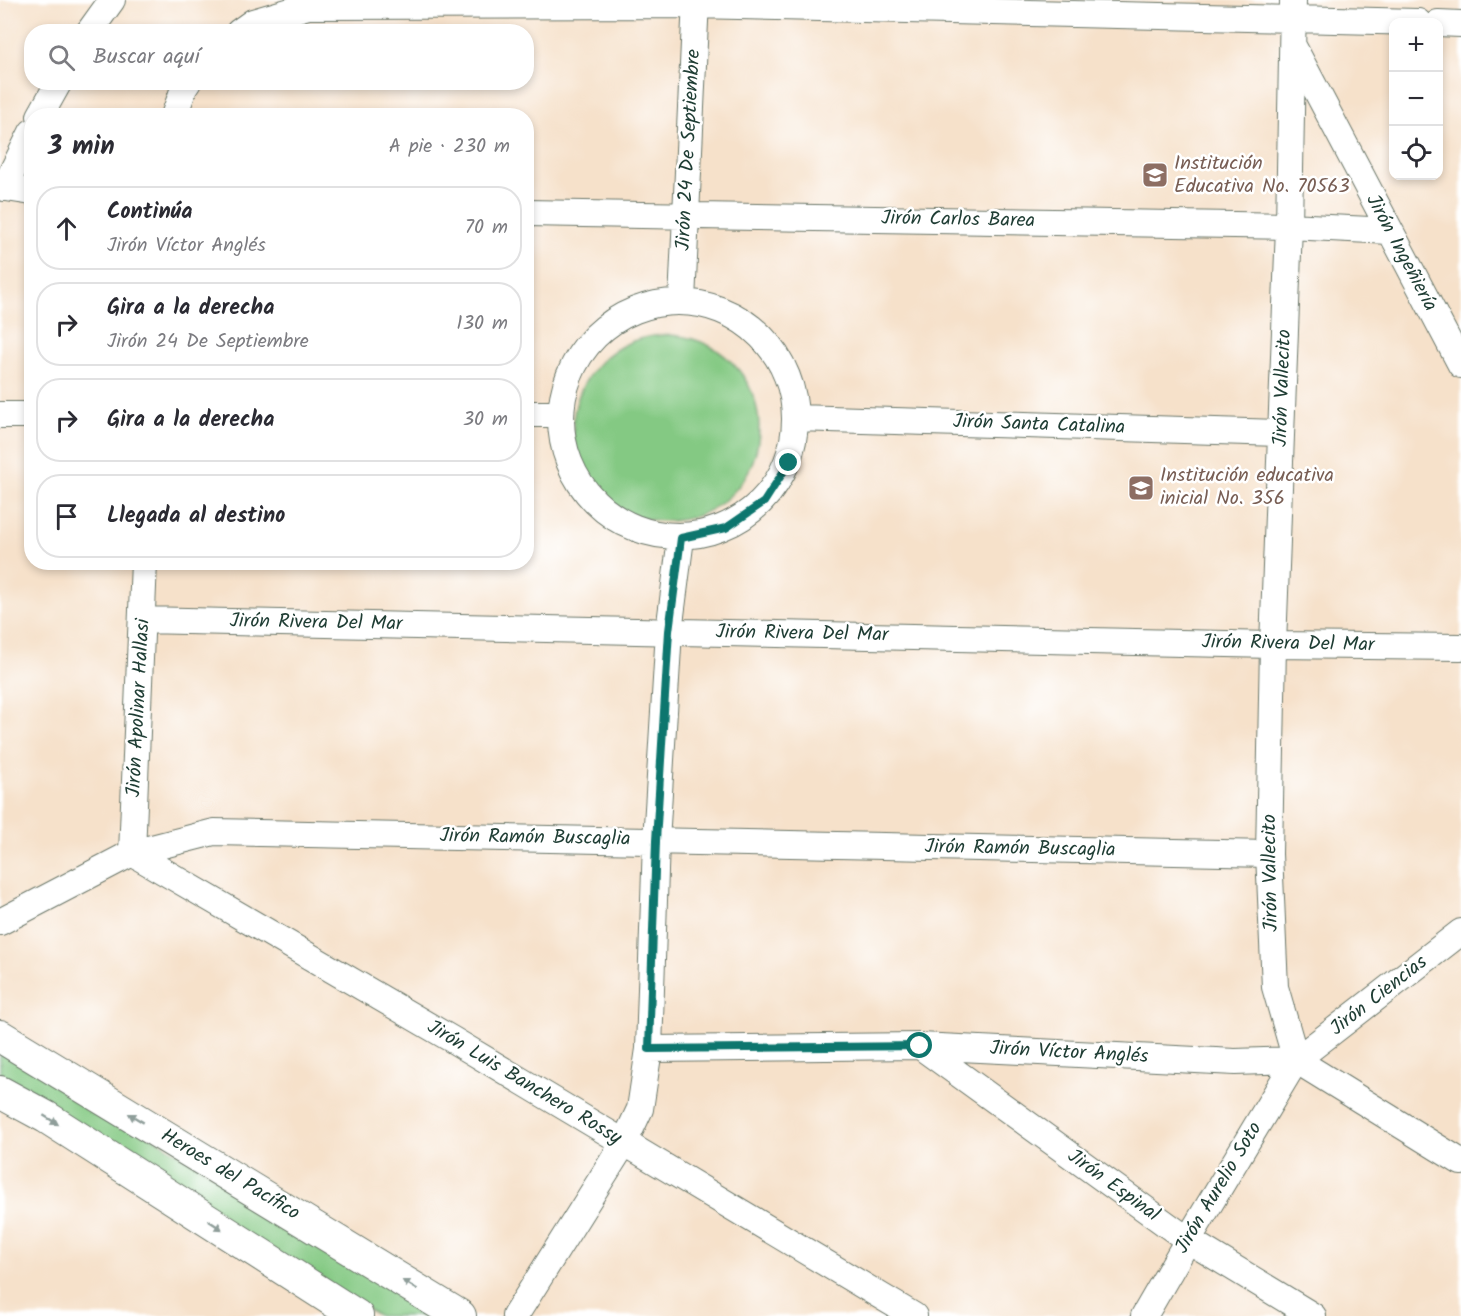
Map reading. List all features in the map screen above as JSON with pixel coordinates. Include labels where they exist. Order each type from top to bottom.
[{"type":"street","points":[[95,24],[112,0]]},
{"type":"street","points":[[250,24],[308,6],[696,2],[1293,21],[1389,22]]},
{"type":"street","name":"Jirón 24 De Septiembre","points":[[682,300],[696,2]]},
{"type":"street","name":"Jirón Vallecito","points":[[1293,21],[1289,226],[1273,645],[1269,854],[1275,987],[1296,1060]]},
{"type":"street","name":"Jirón Ingeñiería","points":[[1293,21],[1390,231],[1461,365]]},
{"type":"street","points":[[1443,23],[1461,24]]},
{"type":"street","points":[[44,108],[55,90]]},
{"type":"street","points":[[177,108],[183,90]]},
{"type":"street","points":[[24,147],[2,188],[24,191]]},
{"type":"street","name":"Jirón Carlos Barea","points":[[534,213],[1289,226],[1390,231]]},
{"type":"street","points":[[682,300],[726,311],[763,336],[788,374],[797,418],[789,463],[764,502],[726,528],[681,538],[643,532],[609,514],[582,487],[565,452],[561,414],[571,369],[598,332],[636,308],[682,300]]},
{"type":"street","points":[[0,415],[24,414]]},
{"type":"street","points":[[534,414],[561,414]]},
{"type":"street","name":"Jirón Santa Catalina","points":[[797,418],[1281,433]]},
{"type":"street","points":[[515,1316],[624,1143],[640,1109],[649,1049],[656,841],[669,631],[681,538]]},
{"type":"street","name":"Jirón Apolinar Hallasi","points":[[132,853],[144,570]]},
{"type":"street","name":"Jirón Rivera Del Mar","points":[[143,620],[1273,645],[1461,647]]},
{"type":"street","name":"Jirón Ramón Buscaglia","points":[[0,922],[132,853],[214,832],[1269,854]]},
{"type":"street","name":"Jirón Luis Banchero Rossy","points":[[132,853],[914,1316]]},
{"type":"street","name":"Jirón Ciencias","points":[[1296,1060],[1461,932]]},
{"type":"street","name":"Heroes del Pacífico","points":[[0,1036],[460,1316]]},
{"type":"street","name":"Jirón Víctor Anglés","points":[[649,1049],[920,1046],[1235,1062],[1296,1060]]},
{"type":"street","name":"Jirón Espinal","points":[[920,1046],[1188,1240],[1313,1316]]},
{"type":"street","points":[[1296,1060],[1461,1162]]},
{"type":"street","name":"Jirón Aurelio Soto","points":[[1144,1316],[1296,1060]]},
{"type":"street","points":[[0,1092],[46,1117],[357,1316]]},
{"type":"green space","points":[[666,335],[702,342],[732,362],[752,392],[759,428],[752,464],[732,494],[702,514],[666,521],[630,514],[600,494],[580,464],[573,428],[580,392],[600,362],[630,342]]},
{"type":"green space","points":[[6,1047],[442,1316],[379,1316],[0,1081],[0,1057]]},
{"type":"place","name":"Institución Educativa No. 70563","points":[[1155,175]]},
{"type":"place","name":"Institución educativa inicial No. 356","points":[[1141,488]]},
{"type":"route","points":[[789,463],[764,502],[726,528],[681,538],[669,631],[656,841],[649,1049],[920,1046]]}]
